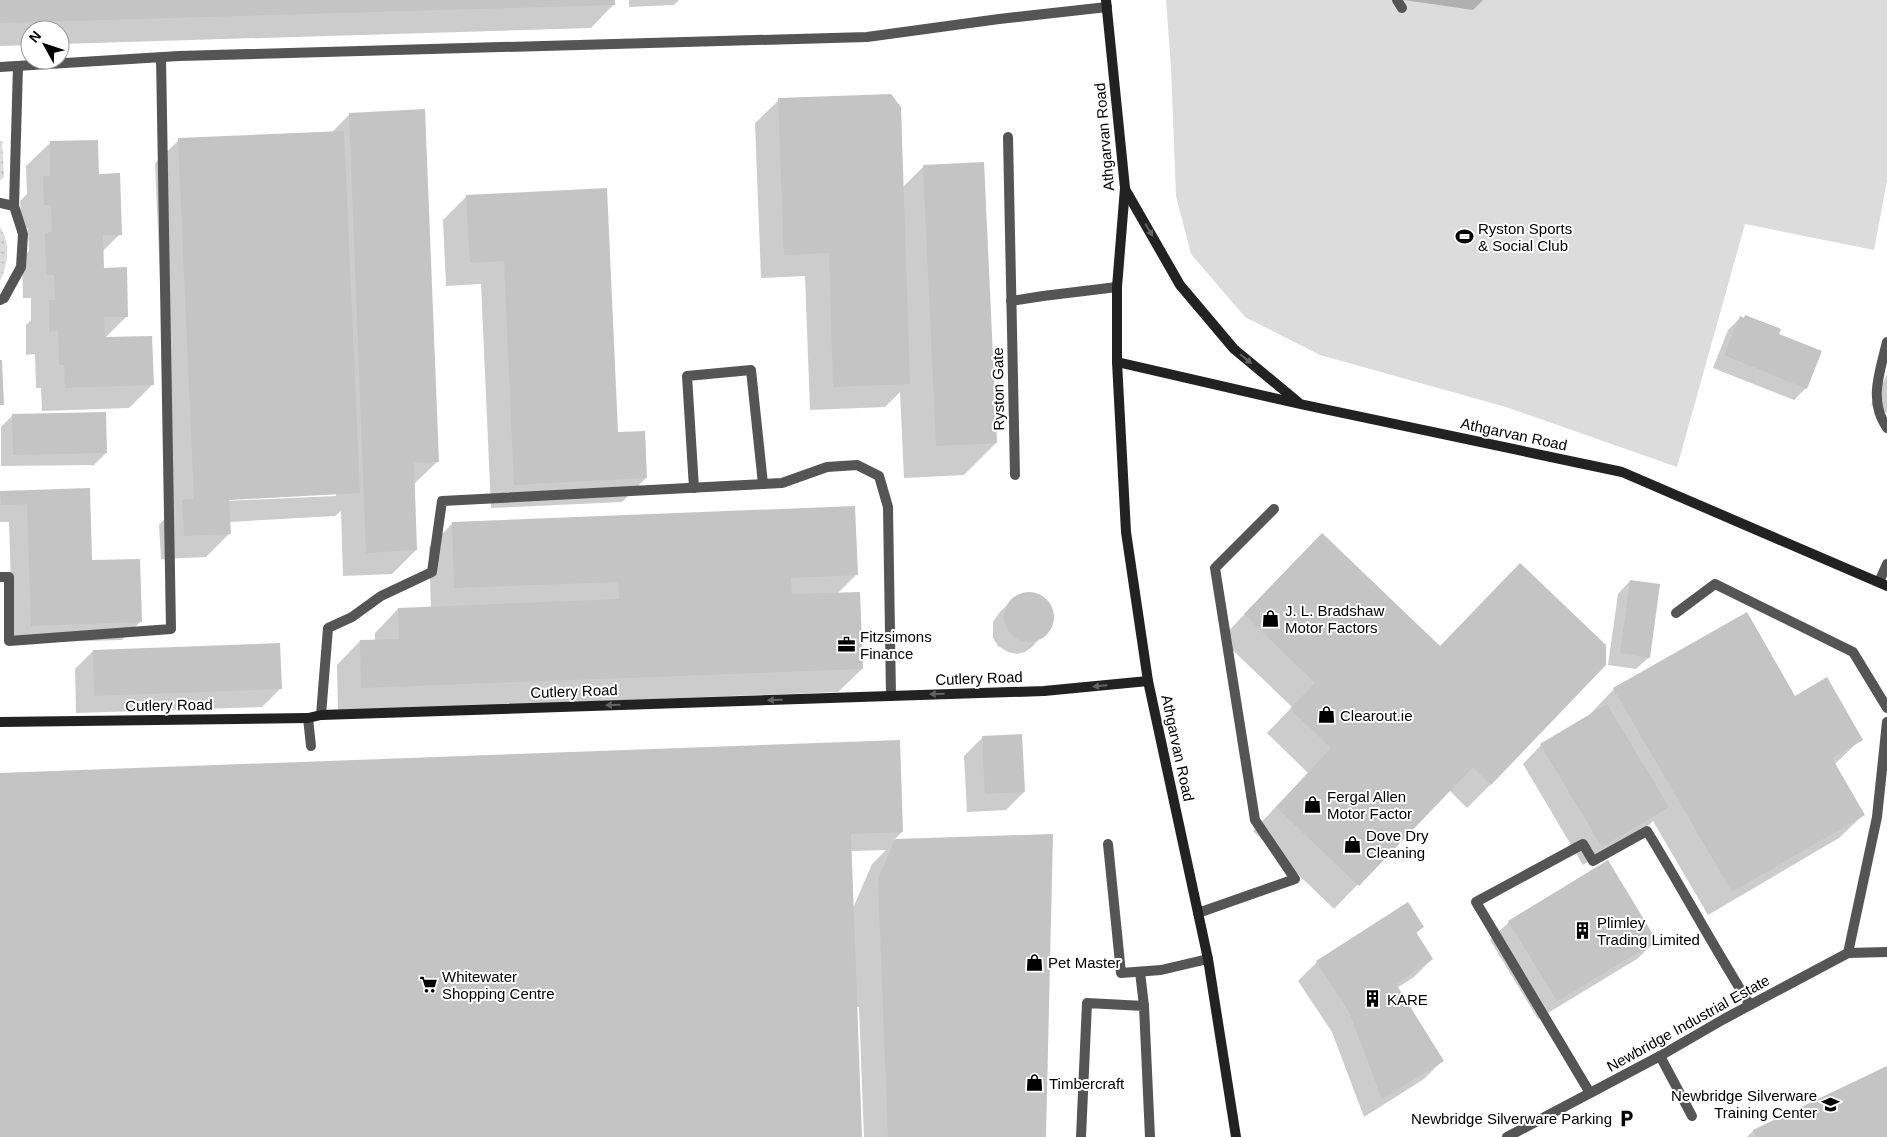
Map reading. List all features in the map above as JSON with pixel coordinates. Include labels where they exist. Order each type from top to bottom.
[{"type":"main road","name":"Athgarvan Road","points":[[1107,4],[1125,188],[1117,287],[1117,362],[1126,532],[1148,681],[1208,959],[1236,1137]]},
{"type":"main road","points":[[1125,188],[1180,285],[1234,349],[1300,404]]},
{"type":"main road","name":"Athgarvan Road","points":[[1117,362],[1300,404],[1622,472],[1883,584]]},
{"type":"main road","name":"Cutlery Road","points":[[0,722],[308,718],[321,715],[1044,691],[1148,681]]},
{"type":"street","points":[[0,67],[160,58],[867,37],[1107,4]]},
{"type":"street","points":[[0,577],[9,577],[9,641],[171,629],[160,58]]},
{"type":"street","points":[[0,300],[4,298],[21,267],[23,234],[14,206],[18,66]]},
{"type":"street","name":"Ryston Gate","points":[[1008,137],[1014,475]]},
{"type":"street","points":[[0,203],[14,206]]},
{"type":"street","points":[[1011,301],[1117,287]]},
{"type":"street","points":[[1887,342],[1876,388],[1879,416],[1887,428]]},
{"type":"street","points":[[694,488],[687,376],[751,370],[763,484]]},
{"type":"street","points":[[321,715],[328,628],[352,618],[381,596],[432,572],[442,501],[782,483],[827,467],[857,465],[879,476],[888,507],[890,696]]},
{"type":"street","points":[[1198,913],[1295,879],[1255,820],[1215,568],[1274,509]]},
{"type":"street","points":[[1883,584],[1887,564]]},
{"type":"street","points":[[1676,613],[1715,584],[1854,652],[1887,708]]},
{"type":"street","points":[[308,718],[311,746]]},
{"type":"street","points":[[1848,953],[1878,818],[1887,722]]},
{"type":"street","points":[[1590,1093],[1476,902],[1583,844],[1593,861],[1647,831],[1750,1005]]},
{"type":"street","points":[[1108,844],[1121,973],[1160,970],[1208,959]]},
{"type":"street","name":"Newbridge Industrial Estate","points":[[1507,1137],[1848,953],[1887,952]]},
{"type":"street","points":[[1140,972],[1144,1006],[1150,1137]]},
{"type":"street","points":[[1081,1137],[1087,1003],[1144,1006]]},
{"type":"street","points":[[1660,1056],[1692,1116]]},
{"type":"shaded area","name":"Ryston Sports & Social Club","points":[[1166,0],[1887,0],[1887,181],[1874,250],[1745,224],[1677,467],[1506,407],[1320,355],[1245,317],[1191,254],[1176,196],[1171,68]]},
{"type":"shaded area","points":[[0,141],[2,141],[4,177],[0,181]]},
{"type":"shaded area","points":[[0,227],[6,240],[7,254],[5,268],[0,281]]},
{"type":"building","points":[[0,0],[615,0],[615,5],[70,21],[20,20],[20,22],[0,23]]},
{"type":"building","points":[[891,94],[901,107],[910,384],[833,387],[829,253],[784,255],[778,98]]},
{"type":"building","points":[[425,109],[439,462],[414,463],[417,550],[366,553],[349,113]]},
{"type":"building","points":[[344,131],[360,493],[229,500],[231,534],[184,536],[182,500],[194,499],[178,138]]},
{"type":"building","points":[[98,140],[99,174],[120,173],[122,235],[103,235],[104,268],[127,267],[128,317],[104,317],[105,337],[152,336],[154,385],[65,388],[64,365],[59,365],[58,331],[49,332],[49,300],[55,300],[54,275],[46,275],[45,233],[52,232],[51,205],[44,205],[43,176],[50,176],[50,141]]},
{"type":"building","points":[[984,162],[997,443],[936,446],[923,165]]},
{"type":"building","points":[[607,188],[618,432],[645,431],[647,478],[514,485],[504,261],[470,263],[466,195]]},
{"type":"building","points":[[1745,315],[1781,329],[1779,334],[1822,351],[1807,389],[1724,355],[1740,316],[1744,318]]},
{"type":"building","points":[[0,360],[2,360],[4,405],[0,405]]},
{"type":"building","points":[[106,412],[107,453],[13,455],[12,414]]},
{"type":"building","points":[[90,488],[92,560],[140,559],[142,622],[31,626],[27,504],[1,505],[0,491]]},
{"type":"building","points":[[855,506],[858,575],[791,578],[792,594],[860,592],[863,669],[361,688],[360,640],[399,639],[398,608],[619,599],[618,582],[454,588],[452,522]]},
{"type":"building","points":[[1322,533],[1440,646],[1520,563],[1606,645],[1606,665],[1491,785],[1473,767],[1359,886],[1276,807],[1331,748],[1290,709],[1315,683],[1244,614]]},
{"type":"building","points":[[1630,580],[1660,584],[1650,658],[1620,653]]},
{"type":"building","points":[[1029,592],[1043,596],[1050,603],[1054,617],[1050,631],[1043,638],[1029,642],[1015,638],[1008,631],[1004,617],[1008,603],[1015,596]]},
{"type":"building","points":[[1747,612],[1795,696],[1827,677],[1863,740],[1832,758],[1865,815],[1732,892],[1613,688]]},
{"type":"building","points":[[280,643],[282,689],[94,696],[93,650]]},
{"type":"building","points":[[1607,704],[1669,807],[1602,847],[1540,744]]},
{"type":"building","points":[[1022,734],[1025,792],[985,794],[982,736]]},
{"type":"building","name":"Whitewater Shopping Centre","points":[[900,740],[903,832],[851,834],[862,1137],[0,1137],[0,773]]},
{"type":"building","points":[[1053,834],[1046,1137],[888,1137],[878,879],[895,839]]},
{"type":"building","name":"Plimley Trading Limited","points":[[1608,860],[1657,941],[1557,1001],[1508,921]]},
{"type":"building","name":"KARE","points":[[1408,902],[1424,927],[1416,932],[1433,959],[1396,984],[1444,1061],[1382,1099],[1350,1014],[1316,961]]},
{"type":"building","points":[[1887,1066],[1887,1137],[1756,1137],[1753,1130]]},
{"type":"place","name":"Ryston Sports & Social Club","points":[[1464,237]]},
{"type":"place","name":"J. L. Bradshaw Motor Factors","points":[[1271,619]]},
{"type":"place","name":"Fitzsimons Finance","points":[[846,645]]},
{"type":"place","name":"Clearout.ie","points":[[1326,715]]},
{"type":"place","name":"Fergal Allen Motor Factor","points":[[1313,805]]},
{"type":"place","name":"Dove Dry Cleaning","points":[[1352,844]]},
{"type":"place","name":"Plimley Trading Limited","points":[[1583,931]]},
{"type":"place","name":"Pet Master","points":[[1034,962]]},
{"type":"place","name":"Whitewater Shopping Centre","points":[[428,985]]},
{"type":"place","name":"KARE","points":[[1373,999]]},
{"type":"place","name":"Timbercraft","points":[[1035,1083]]},
{"type":"place","name":"Newbridge Silverware Training Center","points":[[1831,1104]]},
{"type":"place","name":"Newbridge Silverware Parking","points":[[1626,1118]]}]
